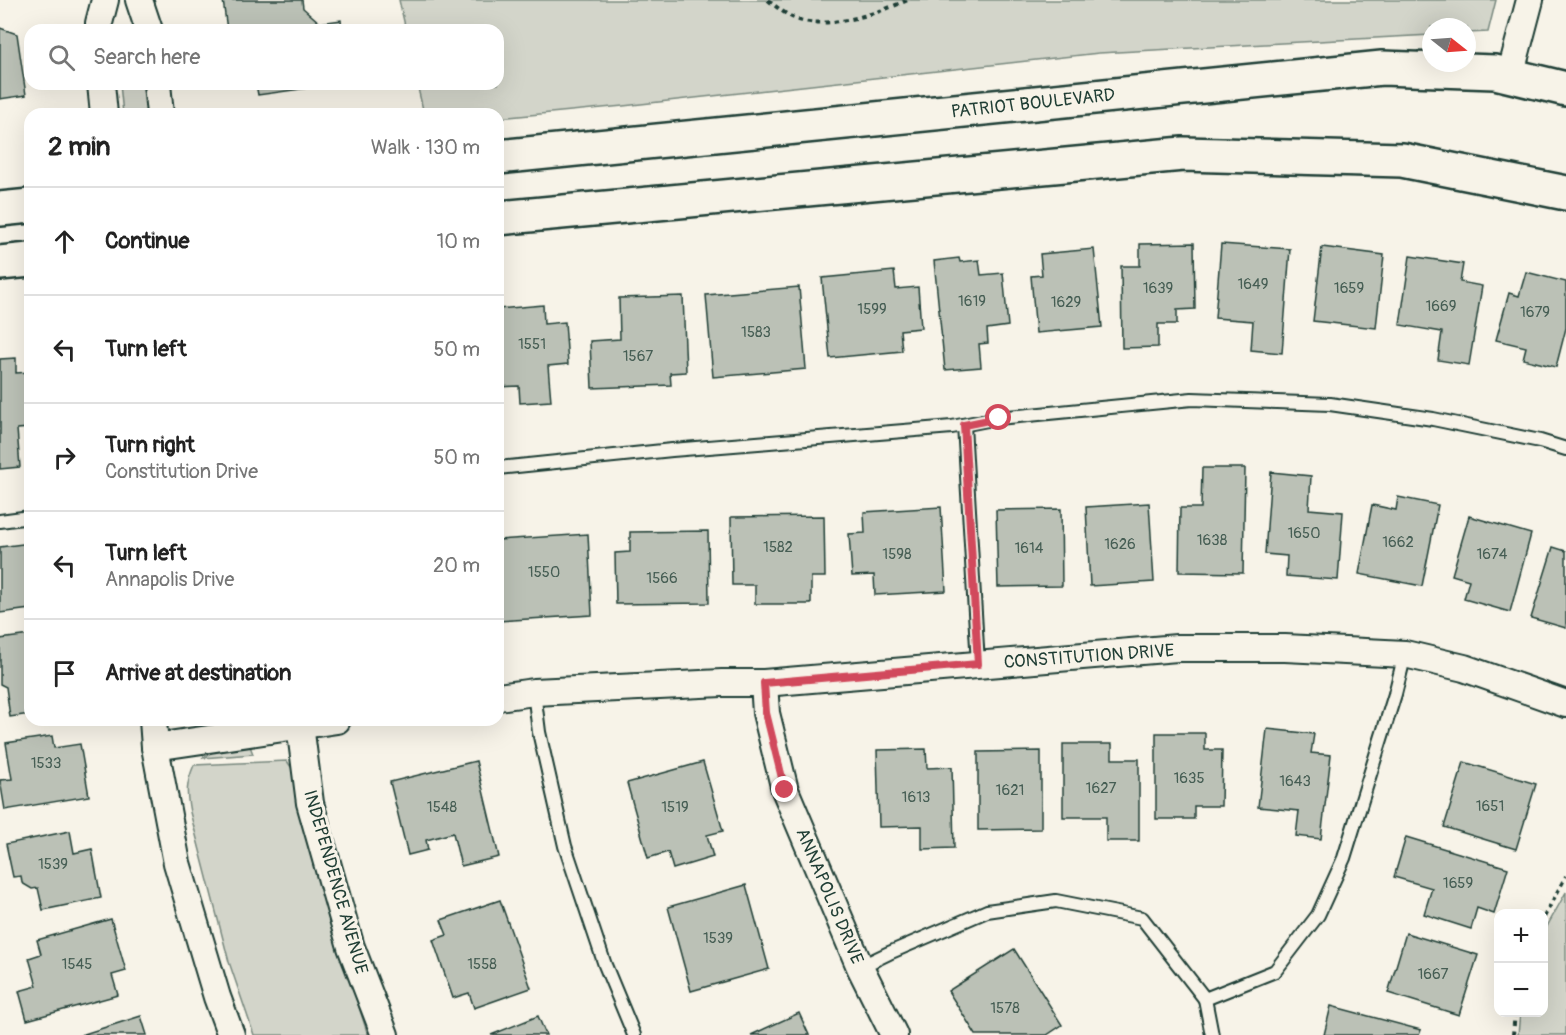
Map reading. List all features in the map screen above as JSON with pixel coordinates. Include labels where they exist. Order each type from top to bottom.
[{"type":"main road","name":"PATRIOT BOULEVARD","points":[[504,156],[1382,68],[1495,72],[1566,89]]},
{"type":"main road","points":[[504,217],[1183,154],[1402,160],[1566,193]]},
{"type":"main road","points":[[0,209],[24,207]]},
{"type":"main road","points":[[0,262],[24,260]]},
{"type":"street","points":[[99,24],[105,0]]},
{"type":"street","points":[[138,0],[147,24]]},
{"type":"street","points":[[1510,76],[1530,0]]},
{"type":"street","points":[[102,90],[103,108]]},
{"type":"street","points":[[158,90],[159,108]]},
{"type":"street","name":"CONSTITUTION DRIVE","points":[[504,696],[534,692],[764,683],[1177,648],[1285,648],[1405,654],[1464,668],[1566,704]]},
{"type":"street","name":"ANNAPOLIS DRIVE","points":[[764,683],[766,713],[785,790],[860,967],[894,1035]]},
{"type":"street","points":[[153,726],[155,747],[177,863],[217,997],[231,1035]]},
{"type":"street","points":[[155,747],[214,729],[278,726]]},
{"type":"street","name":"INDEPENDENCE AVENUE","points":[[300,726],[310,803],[351,947],[385,1035]]},
{"type":"lane","points":[[504,467],[672,450],[952,427],[999,418],[1192,399],[1330,404],[1432,419],[1540,441],[1566,449]]},
{"type":"lane","points":[[964,425],[978,664]]},
{"type":"lane","points":[[0,521],[24,518]]},
{"type":"lane","points":[[1205,999],[1275,971],[1318,915],[1344,858],[1395,694],[1405,654]]},
{"type":"lane","points":[[534,692],[539,732],[565,846],[605,965],[634,1035]]},
{"type":"lane","points":[[860,967],[987,910],[1056,901],[1142,918],[1205,999],[1212,1035]]},
{"type":"path","points":[[768,0],[782,12],[799,20],[820,22],[842,21],[863,16],[908,0]]},
{"type":"path","points":[[1548,910],[1566,876]]},
{"type":"path","points":[[1513,1035],[1515,1017]]},
{"type":"shaded area","points":[[399,0],[1496,0],[1488,32],[1476,33],[1476,18],[1422,18],[1422,35],[1099,53],[504,117],[504,108],[423,108],[418,90],[504,90],[504,24],[405,24]]},
{"type":"shaded area","points":[[121,90],[148,90],[150,108],[122,108]]},
{"type":"shaded area","points":[[250,746],[253,754],[202,758],[218,749]]},
{"type":"shaded area","points":[[287,761],[293,770],[332,924],[368,1035],[254,1035],[229,962],[190,812],[187,793],[189,778],[194,765]]},
{"type":"shaded area","points":[[1566,892],[1566,1035],[1518,1035],[1520,1017],[1548,1017],[1548,925]]},
{"type":"building","points":[[223,0],[302,0],[303,8],[320,23],[341,20],[341,24],[226,24]]},
{"type":"building","points":[[0,28],[17,34],[26,95],[0,99]]},
{"type":"building","points":[[257,90],[294,90],[258,95]]},
{"type":"building","points":[[1194,243],[1195,309],[1177,310],[1177,324],[1158,324],[1158,347],[1122,348],[1121,266],[1140,266],[1140,244]]},
{"type":"building","points":[[1221,244],[1290,249],[1282,353],[1251,350],[1253,321],[1215,318]]},
{"type":"building","points":[[1322,247],[1384,255],[1376,328],[1313,321]]},
{"type":"building","points":[[1094,249],[1102,327],[1036,333],[1031,276],[1042,275],[1040,254]]},
{"type":"building","points":[[1410,256],[1463,264],[1460,282],[1482,286],[1469,365],[1438,360],[1442,332],[1400,325]]},
{"type":"building","points":[[959,258],[960,262],[979,260],[981,275],[1003,273],[1008,326],[987,329],[988,343],[979,344],[981,367],[945,370],[934,261]]},
{"type":"building","points":[[894,271],[896,289],[918,287],[921,328],[900,330],[902,351],[830,358],[822,278]]},
{"type":"building","points":[[1526,272],[1566,282],[1566,328],[1556,367],[1523,359],[1526,347],[1496,340],[1509,293],[1519,296]]},
{"type":"building","points":[[799,287],[806,369],[713,377],[706,295]]},
{"type":"building","points":[[683,296],[686,372],[670,373],[671,385],[592,388],[590,341],[620,339],[619,298]]},
{"type":"building","points":[[543,305],[544,324],[565,322],[568,364],[548,366],[551,401],[520,403],[519,386],[504,387],[504,308]]},
{"type":"building","points":[[16,358],[16,373],[24,372],[24,428],[17,429],[20,467],[0,469],[0,359]]},
{"type":"building","points":[[1202,468],[1245,468],[1243,573],[1179,572],[1180,508],[1201,508]]},
{"type":"building","points":[[1271,472],[1311,476],[1309,509],[1343,512],[1338,580],[1286,576],[1287,556],[1265,554]]},
{"type":"building","points":[[1398,497],[1438,505],[1422,586],[1359,574],[1372,505],[1396,510]]},
{"type":"building","points":[[1149,503],[1154,582],[1090,586],[1086,507]]},
{"type":"building","points":[[941,507],[946,591],[875,595],[874,575],[852,576],[849,534],[865,533],[864,512]]},
{"type":"building","points":[[1061,509],[1062,586],[998,587],[996,510]]},
{"type":"building","points":[[824,516],[825,577],[811,577],[811,604],[755,604],[755,585],[732,585],[731,517]]},
{"type":"building","points":[[1469,516],[1531,534],[1510,612],[1464,599],[1469,580],[1452,575]]},
{"type":"building","points":[[708,531],[709,603],[616,604],[615,553],[630,552],[630,532]]},
{"type":"building","points":[[588,534],[592,615],[504,621],[504,540]]},
{"type":"building","points":[[24,544],[24,610],[0,613],[0,547]]},
{"type":"building","points":[[1553,547],[1566,551],[1566,628],[1531,618]]},
{"type":"building","points":[[24,636],[24,715],[10,717],[6,687],[0,684],[0,639]]},
{"type":"building","points":[[1267,729],[1314,734],[1311,753],[1331,755],[1321,839],[1296,836],[1299,811],[1258,807]]},
{"type":"building","points":[[1156,733],[1205,733],[1205,750],[1222,750],[1221,806],[1194,806],[1194,819],[1156,819]]},
{"type":"building","points":[[52,736],[54,748],[80,744],[89,796],[5,810],[0,780],[12,779],[6,743]]},
{"type":"building","points":[[1063,744],[1112,744],[1112,759],[1139,759],[1139,841],[1106,841],[1106,817],[1063,817]]},
{"type":"building","points":[[926,749],[927,768],[952,767],[954,848],[922,849],[922,826],[879,827],[877,750]]},
{"type":"building","points":[[1041,751],[1041,829],[978,830],[978,752]]},
{"type":"building","points":[[476,761],[499,857],[461,866],[453,833],[426,840],[428,850],[408,855],[390,782]]},
{"type":"building","points":[[703,762],[723,831],[707,835],[713,857],[673,869],[668,852],[648,858],[627,783]]},
{"type":"building","points":[[1464,762],[1536,784],[1516,849],[1444,827]]},
{"type":"building","points":[[70,831],[74,853],[92,849],[101,898],[43,910],[38,888],[32,889],[22,883],[21,876],[13,877],[6,844]]},
{"type":"building","points":[[1406,837],[1508,868],[1494,914],[1477,908],[1471,929],[1424,914],[1432,888],[1394,877]]},
{"type":"building","points":[[746,885],[769,969],[691,991],[668,907]]},
{"type":"building","points":[[500,900],[531,988],[474,1008],[469,993],[453,998],[433,940],[447,935],[441,920]]},
{"type":"building","points":[[111,919],[126,971],[112,975],[118,995],[27,1020],[19,991],[37,986],[29,958],[41,954],[37,940]]},
{"type":"building","points":[[1406,933],[1478,955],[1459,1015],[1388,993]]},
{"type":"building","points":[[1014,949],[1062,1025],[1047,1035],[976,1035],[948,991]]},
{"type":"building","points":[[1331,1006],[1421,1030],[1419,1035],[1324,1035]]},
{"type":"building","points":[[799,1013],[809,1035],[751,1035]]},
{"type":"building","points":[[141,1016],[147,1035],[81,1035]]},
{"type":"building","points":[[538,1016],[546,1035],[491,1035]]},
{"type":"route","points":[[785,790],[766,713],[764,683],[978,664],[964,425],[999,418]]}]
